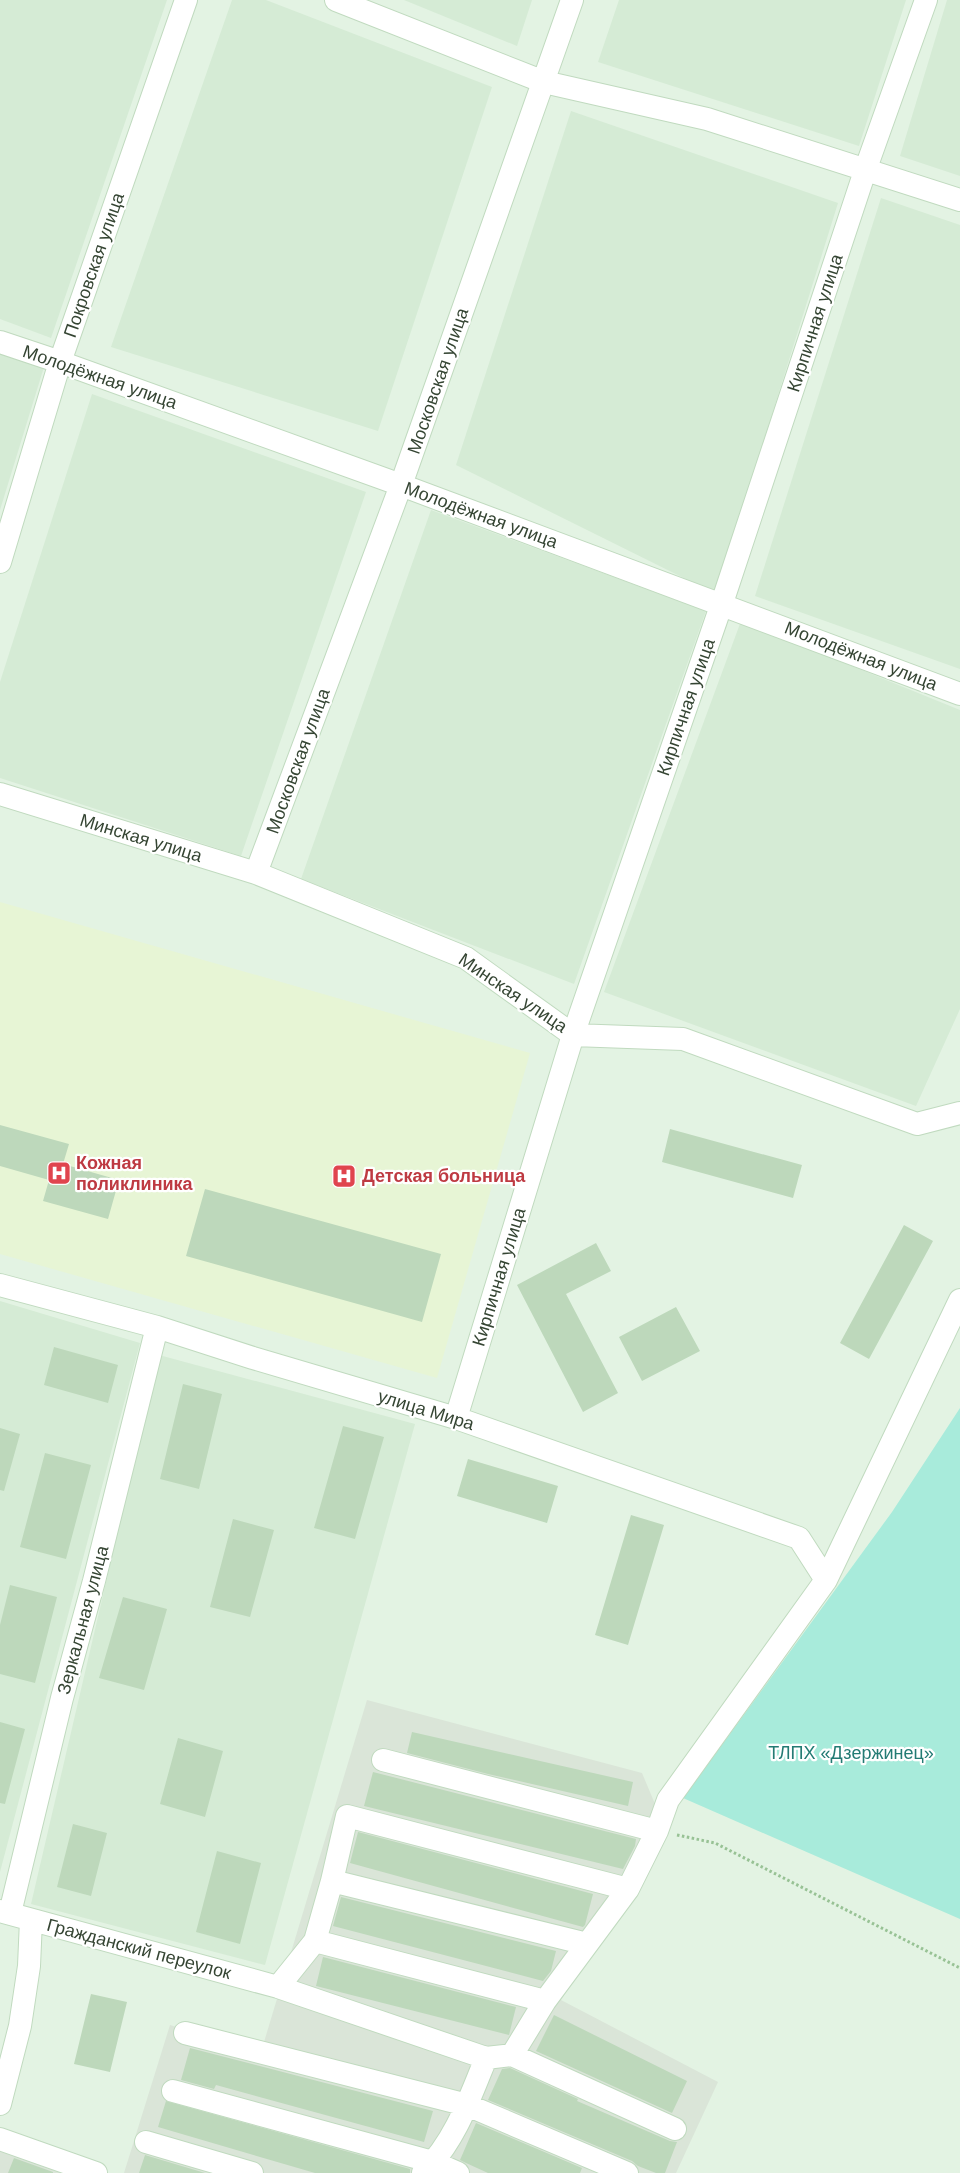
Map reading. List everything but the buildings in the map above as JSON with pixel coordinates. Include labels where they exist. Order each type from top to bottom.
[{"type":"street","name":"Покровская улица","points":[[0,562],[60,362],[186,0]]},
{"type":"street","points":[[336,0],[544,82],[707,119],[866,168],[960,200]]},
{"type":"street","name":"Московская улица","points":[[256,873],[401,485],[572,0]]},
{"type":"street","name":"Кирпичная улица","points":[[456,1418],[573,1034],[722,603],[866,168],[926,0]]},
{"type":"street","name":"Молодёжная улица","points":[[0,342],[401,485],[722,603],[960,694]]},
{"type":"street","name":"Минская улица","points":[[0,794],[256,873],[466,958],[573,1034],[683,1039],[917,1124],[960,1113]]},
{"type":"street","name":"улица Мира","points":[[0,1285],[157,1327],[253,1358],[456,1418],[798,1538],[826,1580]]},
{"type":"street","points":[[512,2055],[545,2001],[628,1889],[657,1831],[668,1800],[826,1580],[960,1300]]},
{"type":"street","name":"Зеркальная улица","points":[[0,2104],[20,2026],[29,1966],[14,1915],[62,1698],[94,1581],[157,1327]]},
{"type":"street","points":[[383,1760],[657,1831]]},
{"type":"street","points":[[278,1987],[315,1941],[332,1881],[346,1816],[628,1889]]},
{"type":"street","points":[[332,1881],[587,1944]]},
{"type":"street","name":"Гражданский переулок","points":[[14,1915],[278,1987],[486,2058]]},
{"type":"street","points":[[315,1941],[545,2001]]},
{"type":"street","points":[[185,2033],[467,2105],[627,2173]]},
{"type":"street","points":[[428,2168],[454,2134],[486,2058],[512,2055],[675,2129]]},
{"type":"street","points":[[173,2091],[428,2168],[458,2173]]},
{"type":"street","points":[[0,2139],[96,2173]]},
{"type":"street","points":[[146,2142],[252,2173]]},
{"type":"path","points":[[657,1831],[715,1843],[960,1968]]},
{"type":"shaded area","points":[[0,0],[167,0],[51,338],[0,319]]},
{"type":"shaded area","points":[[232,0],[266,0],[492,87],[378,431],[111,347]]},
{"type":"shaded area","points":[[404,0],[532,0],[517,46]]},
{"type":"shaded area","points":[[619,0],[906,0],[859,146],[598,62]]},
{"type":"shaded area","points":[[947,0],[960,0],[960,176],[900,156]]},
{"type":"shaded area","points":[[571,111],[838,203],[716,594],[456,465]]},
{"type":"shaded area","points":[[881,198],[960,225],[960,669],[755,596]]},
{"type":"shaded area","points":[[0,352],[44,367],[0,510]]},
{"type":"shaded area","points":[[92,394],[366,492],[241,856],[0,778],[0,682]]},
{"type":"shaded area","points":[[431,510],[706,611],[574,984],[301,879]]},
{"type":"shaded area","points":[[741,621],[960,710],[960,1009],[916,1106],[604,992]]},
{"type":"shaded area","points":[[0,902],[530,1053],[437,1378],[0,1254]]},
{"type":"shaded area","points":[[0,1301],[140,1343],[0,1872]]},
{"type":"shaded area","points":[[159,1355],[415,1424],[265,1965],[31,1904]]},
{"type":"shaded area","points":[[367,1700],[642,1773],[666,1830],[561,2000],[718,2082],[676,2173],[124,2173],[170,2025],[261,2052]]},
{"type":"shaded area","points":[[0,2149],[97,2173],[0,2173]]},
{"type":"green space","name":"ТЛПХ «Дзержинец»","points":[[960,1408],[960,1919],[683,1798],[892,1512]]},
{"type":"place","name":"Кожная поликлиника","points":[[59,1173]]},
{"type":"place","name":"Детская больница","points":[[344,1176]]}]
